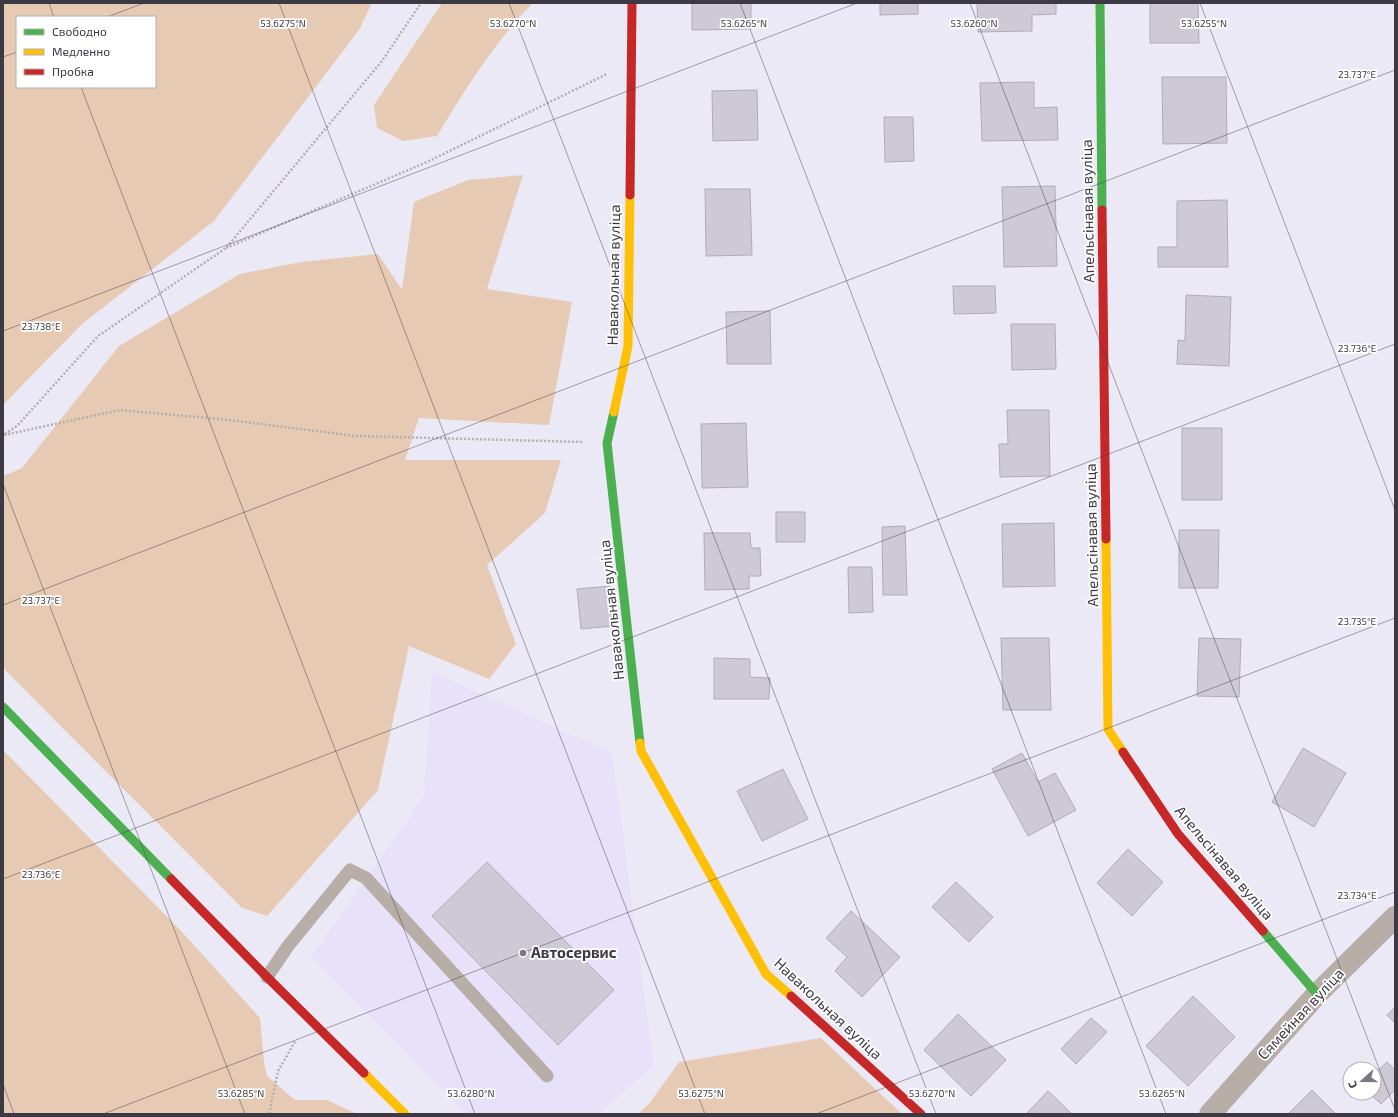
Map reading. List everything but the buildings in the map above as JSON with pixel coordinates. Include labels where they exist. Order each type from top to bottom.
[{"type":"street","name":"Навакольная вуліца","points":[[632,3],[628,346],[607,443],[641,751],[766,974],[921,1114]]},
{"type":"street","name":"Апельсінавая вуліца","points":[[1100,3],[1108,728],[1178,834],[1318,994]]},
{"type":"street","points":[[3,707],[267,977],[405,1114]]},
{"type":"street","name":"Сямейная вуліца","points":[[1210,1114],[1318,994],[1395,917]]},
{"type":"lane","points":[[267,977],[288,946],[350,870],[366,878],[547,1076]]},
{"type":"path","points":[[226,248],[382,61],[421,3]]},
{"type":"path","points":[[3,435],[18,425],[98,336],[226,248],[427,162],[631,63]]},
{"type":"path","points":[[3,435],[120,410],[220,419],[356,436],[607,443]]},
{"type":"path","points":[[269,1114],[278,1071],[308,1018]]},
{"type":"shaded area","points":[[3,3],[372,3],[359,30],[214,221],[82,324],[3,405]]},
{"type":"shaded area","points":[[442,3],[533,3],[493,50],[437,136],[403,141],[377,128],[374,105]]},
{"type":"shaded area","points":[[523,175],[487,289],[572,302],[549,425],[419,418],[405,460],[561,460],[545,513],[487,565],[516,644],[489,679],[409,646],[378,790],[267,916],[242,908],[3,668],[3,476],[22,468],[119,346],[240,274],[301,262],[378,254],[402,290],[414,202],[468,180]]},
{"type":"shaded area","points":[[432,672],[612,753],[654,1066],[598,1114],[466,1114],[311,957],[424,796]]},
{"type":"shaded area","points":[[3,750],[182,932],[260,1018],[264,1062],[267,1076],[295,1100],[327,1100],[357,1114],[3,1114]]},
{"type":"shaded area","points":[[821,1038],[902,1114],[638,1114],[649,1104],[679,1062]]},
{"type":"traffic: fast","points":[[1100,3],[1102,210]]},
{"type":"traffic: fast","points":[[614,412],[607,443],[640,743]]},
{"type":"traffic: fast","points":[[3,707],[171,879]]},
{"type":"traffic: fast","points":[[1263,931],[1317,994]]},
{"type":"traffic: slow","points":[[614,412],[628,346],[630,195]]},
{"type":"traffic: slow","points":[[1106,539],[1108,729],[1123,752]]},
{"type":"traffic: slow","points":[[640,743],[641,751],[766,974],[791,996]]},
{"type":"traffic: slow","points":[[364,1073],[405,1114]]},
{"type":"traffic: jam","points":[[630,195],[632,3]]},
{"type":"traffic: jam","points":[[1102,210],[1106,539]]},
{"type":"traffic: jam","points":[[1123,752],[1178,834],[1263,931]]},
{"type":"traffic: jam","points":[[171,879],[364,1073]]},
{"type":"traffic: jam","points":[[791,996],[921,1114]]},
{"type":"place","name":"Автосервис","points":[[523,953]]}]
